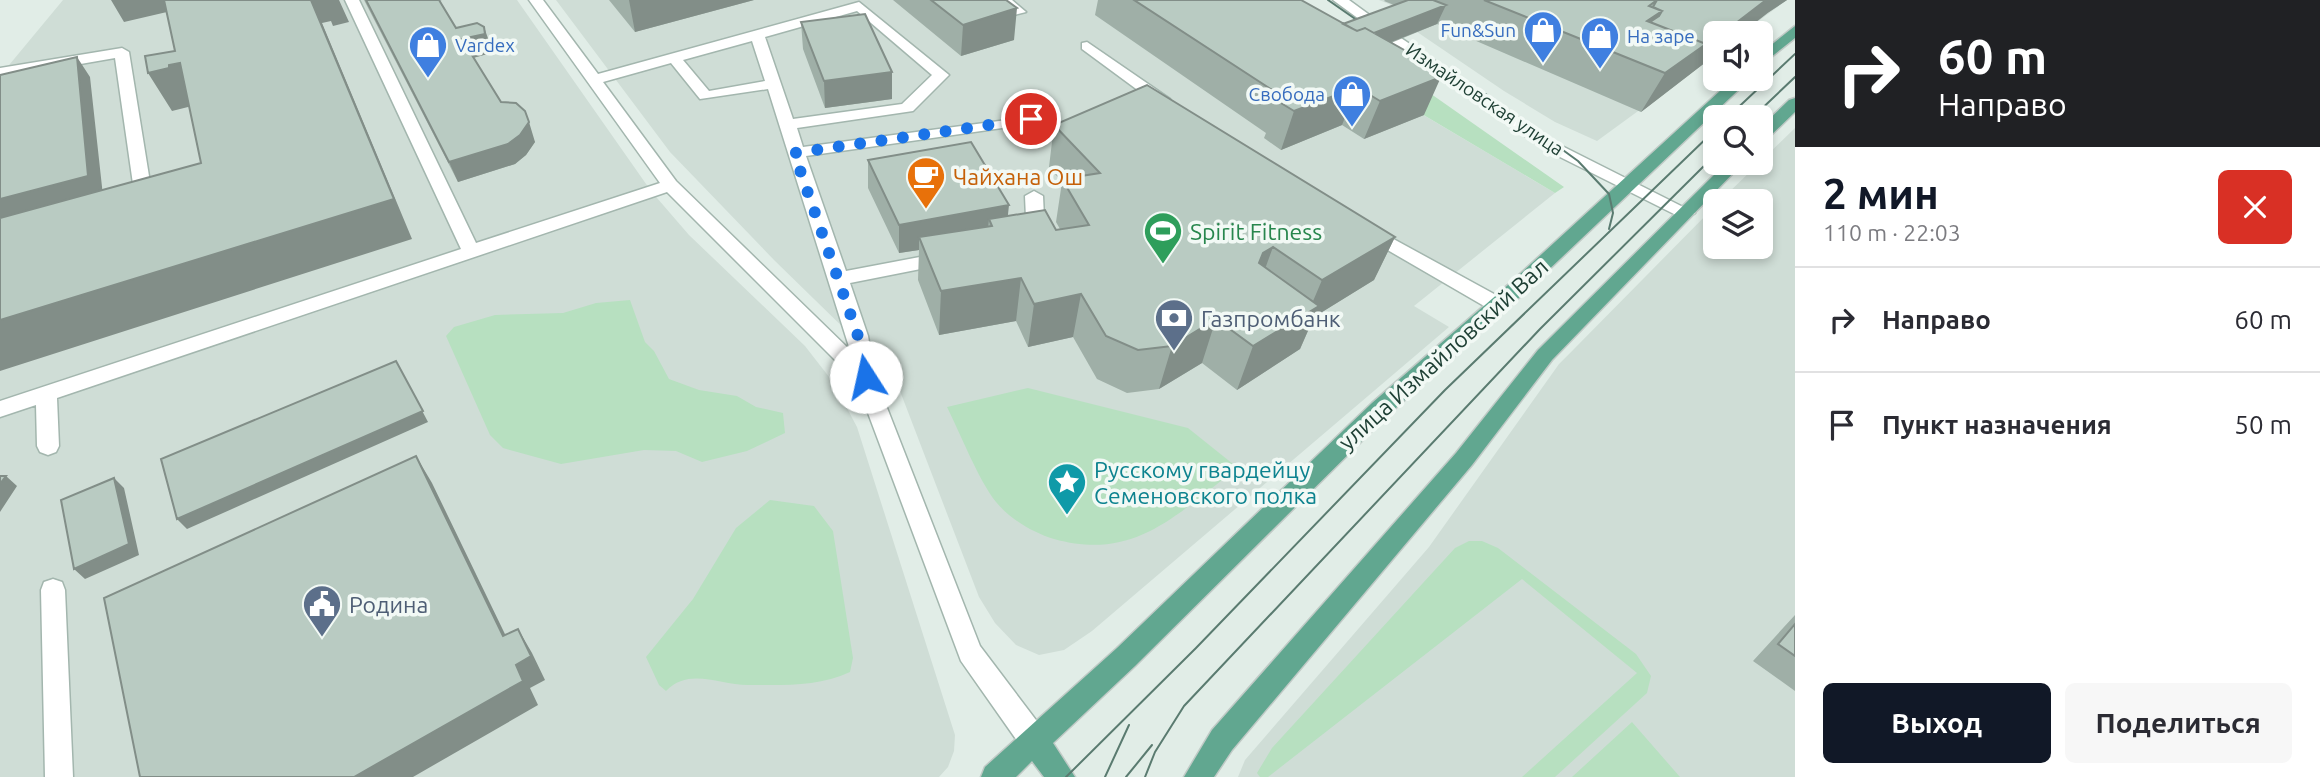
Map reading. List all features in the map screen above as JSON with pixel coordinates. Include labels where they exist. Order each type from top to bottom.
[{"type":"main road","points":[[1773,50],[1795,30]]},
{"type":"main road","name":"улица Измайловский Вал","points":[[995,777],[1035,742],[1380,409],[1498,305],[1729,91]]},
{"type":"main road","points":[[1773,124],[1795,103]]},
{"type":"main road","points":[[1198,777],[1222,740],[1464,459],[1545,355],[1723,175]]},
{"type":"main road","points":[[1020,777],[1035,742],[1062,777]]},
{"type":"street","points":[[352,0],[471,251]]},
{"type":"street","points":[[536,0],[670,185],[866,377]]},
{"type":"street","points":[[1004,0],[1019,12]]},
{"type":"street","points":[[1340,0],[1380,22]]},
{"type":"street","points":[[594,79],[859,6],[941,75],[907,108],[785,125]]},
{"type":"street","points":[[757,34],[794,153],[858,336],[866,377],[970,653],[1035,742]]},
{"type":"street","name":"Измайловская улица","points":[[1398,40],[1550,146],[1686,213]]},
{"type":"street","points":[[1087,46],[1172,108]]},
{"type":"street","points":[[0,74],[122,52],[144,201],[118,208]]},
{"type":"street","points":[[674,58],[705,96],[773,84]]},
{"type":"street","points":[[794,153],[1031,119]]},
{"type":"street","points":[[0,409],[670,185]]},
{"type":"street","points":[[1024,243],[1037,240],[1034,196]]},
{"type":"street","points":[[1354,223],[1498,305]]},
{"type":"street","points":[[839,279],[971,253]]},
{"type":"street","points":[[46,394],[48,446]]},
{"type":"street","points":[[53,590],[59,777]]},
{"type":"shaded area","points":[[63,0],[517,0],[651,191],[689,235],[805,346],[833,382],[857,427],[955,735],[954,751],[948,767],[939,777],[0,777],[0,76]]},
{"type":"shaded area","points":[[556,0],[1229,0],[1555,193],[1414,306],[1449,327],[1092,631],[1064,650],[1039,655],[1016,645],[995,623],[979,597],[895,378],[774,260],[670,152]]},
{"type":"shaded area","points":[[1379,0],[1787,0],[1758,21],[1703,21],[1703,64],[1597,141],[1555,122],[1504,91],[1398,19],[1411,13]]},
{"type":"shaded area","points":[[1795,128],[1795,777],[1238,777],[1245,760],[1429,547],[1559,364],[1703,218],[1703,259],[1773,259],[1773,189],[1732,189],[1747,175],[1773,175],[1773,149]]},
{"type":"green space","points":[[1297,0],[1564,187],[1555,193],[1400,101]]},
{"type":"green space","points":[[630,300],[645,342],[654,351],[669,379],[699,390],[737,396],[756,407],[783,413],[785,433],[747,451],[702,462],[676,451],[644,450],[561,464],[503,448],[490,435],[446,336],[454,327],[495,315],[563,313],[596,303]]},
{"type":"green space","points":[[1028,388],[1188,428],[1238,468],[1175,516],[1132,539],[1109,544],[1083,544],[1046,536],[1015,520],[996,502],[976,469],[947,407]]},
{"type":"green space","points":[[770,500],[814,506],[833,531],[853,658],[850,672],[813,683],[788,685],[684,680],[666,691],[659,685],[646,657],[693,599],[736,528]]},
{"type":"green space","points":[[1469,541],[1482,541],[1498,548],[1636,654],[1651,676],[1647,693],[1555,777],[1522,777],[1637,673],[1522,579],[1268,777],[1260,777],[1257,773],[1272,748],[1455,548]]},
{"type":"green space","points":[[1632,722],[1680,777],[1572,777]]},
{"type":"building","points":[[164,0],[311,0],[394,199],[0,320],[0,218],[201,163],[180,63],[148,73],[145,56],[175,51]]},
{"type":"building","points":[[366,0],[439,0],[456,28],[477,23],[484,27],[485,34],[462,39],[501,102],[516,103],[525,111],[529,122],[520,135],[508,144],[449,162]]},
{"type":"building","points":[[931,0],[1006,0],[1017,8],[963,25]]},
{"type":"building","points":[[1134,0],[1301,0],[1357,31],[1365,28],[1422,60],[1416,62],[1441,77],[1380,101],[1357,87],[1294,111],[1276,100],[1283,97]]},
{"type":"building","points":[[1408,0],[1433,0],[1446,5],[1374,33],[1365,28],[1357,31],[1343,24]]},
{"type":"building","points":[[1484,0],[1657,0],[1649,6],[1662,11],[1647,21],[1703,43],[1703,46],[1665,73]]},
{"type":"building","points":[[1657,0],[1766,0],[1739,21],[1703,21],[1703,43],[1650,22],[1662,11],[1653,7]]},
{"type":"building","points":[[865,14],[892,72],[824,81],[801,22]]},
{"type":"building","points":[[77,57],[88,176],[0,199],[0,75]]},
{"type":"building","points":[[1147,85],[1395,237],[1322,280],[1273,247],[1263,253],[1259,263],[1319,306],[1253,346],[1216,319],[1172,346],[1138,350],[1106,336],[1081,294],[1034,304],[1021,278],[941,291],[919,237],[992,226],[989,219],[1045,210],[1056,230],[1089,225],[1062,179],[1100,173],[1054,125]]},
{"type":"building","points":[[971,142],[1009,205],[899,225],[868,160]]},
{"type":"building","points":[[396,361],[423,411],[177,519],[161,459]]},
{"type":"building","name":"Родина","points":[[416,456],[503,636],[518,629],[531,656],[516,665],[523,681],[354,777],[140,777],[104,598]]},
{"type":"building","points":[[114,478],[129,544],[74,569],[61,500]]},
{"type":"building","points":[[1795,624],[1795,656],[1778,644]]},
{"type":"tram line","points":[[1328,0],[1371,30]]},
{"type":"tram line","points":[[1741,105],[1795,54]]},
{"type":"tram line","points":[[1415,62],[1487,95],[1578,161],[1609,194],[1613,213],[1609,229]]},
{"type":"tram line","points":[[1766,105],[1795,77]]},
{"type":"tram line","points":[[1066,777],[1196,648],[1445,390],[1703,142]]},
{"type":"tram line","points":[[1145,777],[1155,752],[1184,706],[1540,329],[1703,167]]},
{"type":"tram line","points":[[1105,777],[1129,725]]},
{"type":"tram line","points":[[1126,777],[1152,745]]},
{"type":"place","name":"Fun&Sun","points":[[1543,64]]},
{"type":"place","name":"На заре","points":[[1600,70]]},
{"type":"place","name":"Vardex","points":[[428,79]]},
{"type":"place","name":"Свобода","points":[[1352,128]]},
{"type":"place","name":"Чайхана Ош","points":[[926,210]]},
{"type":"place","name":"Spirit Fitness","points":[[1163,265]]},
{"type":"place","name":"Газпромбанк","points":[[1174,352]]},
{"type":"place","name":"Русскому гвардейцу Семеновского полка","points":[[1067,516]]},
{"type":"place","name":"Родина","points":[[322,638]]},
{"type":"route","points":[[866,377],[858,336],[794,153],[1031,119]]}]
